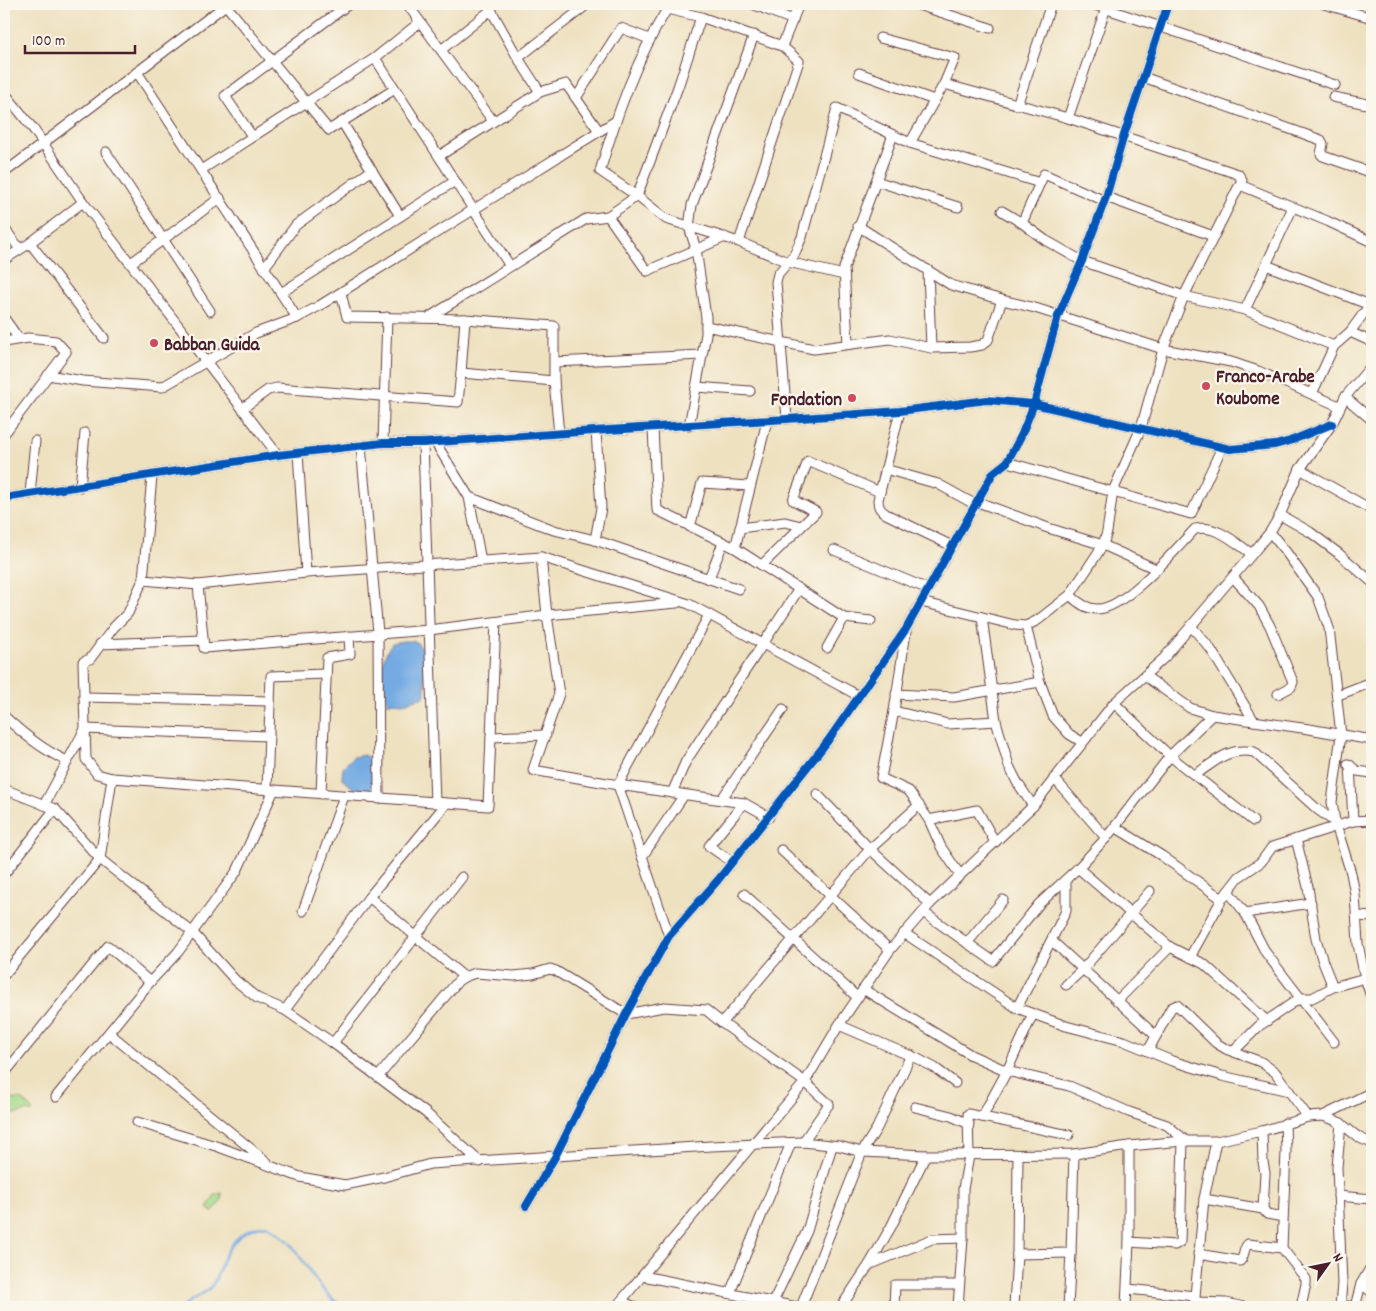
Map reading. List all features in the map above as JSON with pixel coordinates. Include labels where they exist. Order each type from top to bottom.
[{"type":"street","points":[[4,173],[226,4],[329,130],[395,89]]},
{"type":"street","points":[[252,136],[225,96],[271,60],[349,4]]},
{"type":"street","points":[[407,4],[493,121]]},
{"type":"street","points":[[518,58],[588,4]]},
{"type":"street","points":[[752,4],[793,20]]},
{"type":"street","points":[[782,46],[799,4]]},
{"type":"street","points":[[915,4],[990,28]]},
{"type":"street","points":[[1018,105],[1051,4]]},
{"type":"street","points":[[1092,4],[1335,85]]},
{"type":"street","points":[[526,1206],[555,1157],[626,1014],[669,936],[769,817],[827,742],[906,629],[993,473],[1007,462],[1021,436],[1034,404],[1058,316],[1082,261],[1105,199],[1124,135],[1168,4]]},
{"type":"street","points":[[1324,4],[1372,16]]},
{"type":"street","points":[[441,50],[493,7],[518,58],[540,92]]},
{"type":"street","points":[[739,242],[799,61],[782,46],[701,17],[667,8],[648,39],[614,122],[600,171],[637,196],[666,219],[725,237],[788,262],[844,275]]},
{"type":"street","points":[[1068,118],[1106,8]]},
{"type":"street","points":[[428,318],[586,219],[608,216],[637,196],[678,87],[701,17]]},
{"type":"street","points":[[201,170],[374,58],[420,22]]},
{"type":"street","points":[[576,98],[621,28],[648,39]]},
{"type":"street","points":[[689,426],[706,326],[696,249],[689,227],[692,205],[754,35]]},
{"type":"street","points":[[880,38],[955,58],[944,84],[910,142]]},
{"type":"street","points":[[374,58],[510,266]]},
{"type":"street","points":[[137,72],[297,318]]},
{"type":"street","points":[[859,73],[934,100]]},
{"type":"street","points":[[1143,77],[1321,140],[1323,144],[1320,154],[1323,156],[1372,173]]},
{"type":"street","points":[[439,156],[540,92],[566,84],[599,131]]},
{"type":"street","points":[[921,602],[1026,626],[1038,620],[1070,595],[1104,545],[1113,490],[1141,428],[1163,349],[1184,296],[1242,180],[1238,174],[1124,135],[944,84]]},
{"type":"street","points":[[4,92],[83,202],[278,455]]},
{"type":"street","points":[[1333,97],[1372,105]]},
{"type":"street","points":[[787,419],[776,282],[778,274],[794,255],[802,237],[837,108],[910,142],[1040,183]]},
{"type":"street","points":[[342,122],[400,216]]},
{"type":"street","points":[[48,375],[83,381],[162,387],[256,333],[297,318],[319,306],[614,122]]},
{"type":"street","points":[[848,344],[844,268],[893,135]]},
{"type":"street","points":[[106,152],[210,310]]},
{"type":"street","points":[[264,268],[296,225],[372,170]]},
{"type":"street","points":[[1022,223],[1044,174],[1105,199],[1213,236]]},
{"type":"street","points":[[281,293],[455,181]]},
{"type":"street","points":[[876,181],[958,207]]},
{"type":"street","points":[[1240,184],[1372,242]]},
{"type":"street","points":[[131,263],[220,198]]},
{"type":"street","points":[[4,260],[30,243],[83,202]]},
{"type":"street","points":[[1245,310],[1293,206]]},
{"type":"street","points":[[1002,211],[1045,240],[1082,261],[1184,296],[1245,310],[1334,346]]},
{"type":"street","points":[[608,216],[647,271],[725,237]]},
{"type":"street","points":[[858,226],[951,284],[1035,308],[1163,349],[1231,362],[1258,371],[1339,406]]},
{"type":"street","points":[[4,228],[20,249]]},
{"type":"street","points":[[30,243],[104,338]]},
{"type":"street","points":[[1266,265],[1371,303],[1350,332],[1334,346],[1312,394]]},
{"type":"street","points":[[928,270],[930,348]]},
{"type":"street","points":[[341,293],[347,317],[465,319],[554,326],[554,381],[559,434]]},
{"type":"street","points":[[706,326],[814,349],[890,339],[930,348],[970,347],[982,345],[988,340],[1002,300]]},
{"type":"street","points":[[382,444],[387,317]]},
{"type":"street","points":[[4,318],[19,340]]},
{"type":"street","points":[[243,408],[268,390],[277,388],[458,402],[465,319]]},
{"type":"street","points":[[1350,332],[1372,342]]},
{"type":"street","points":[[4,342],[28,338],[56,341],[66,352],[4,434]]},
{"type":"street","points":[[555,362],[702,355]]},
{"type":"street","points":[[634,1307],[619,1304],[805,1082],[839,1024],[890,950],[930,904],[1033,806],[1114,703],[1164,658],[1270,532],[1280,515],[1300,469],[1332,424],[1339,406],[1345,397],[1372,365]]},
{"type":"street","points":[[461,373],[554,381]]},
{"type":"street","points":[[696,387],[750,391]]},
{"type":"street","points":[[1345,397],[1372,420]]},
{"type":"street","points":[[4,498],[298,452],[382,444],[423,443],[900,411],[987,400],[1034,404],[1230,449],[1275,445],[1332,424]]},
{"type":"street","points":[[900,411],[878,500],[881,510],[952,546]]},
{"type":"street","points":[[735,548],[766,421]]},
{"type":"street","points":[[653,428],[657,510],[735,548],[844,618],[871,621]]},
{"type":"street","points":[[595,540],[601,508],[596,431]]},
{"type":"street","points":[[80,487],[85,433]]},
{"type":"street","points":[[30,494],[35,440]]},
{"type":"street","points":[[435,442],[470,497],[481,561]]},
{"type":"street","points":[[423,443],[435,803]]},
{"type":"street","points":[[362,446],[378,633],[379,799]]},
{"type":"street","points":[[1007,462],[1113,490],[1191,514],[1222,447]]},
{"type":"street","points":[[298,452],[306,573]]},
{"type":"street","points":[[762,565],[816,512],[793,500],[808,461],[880,492]]},
{"type":"street","points":[[885,469],[938,484],[977,503],[1104,545],[1156,569]]},
{"type":"street","points":[[1300,469],[1372,510]]},
{"type":"street","points":[[152,476],[143,580],[128,613],[114,627],[90,659],[83,662],[86,759],[97,774],[112,778],[488,806],[496,622]]},
{"type":"street","points":[[690,527],[702,483],[750,486]]},
{"type":"street","points":[[470,497],[554,530],[595,540],[739,589]]},
{"type":"street","points":[[1280,515],[1310,532],[1338,552],[1372,582]]},
{"type":"street","points":[[740,528],[785,522],[801,526]]},
{"type":"street","points":[[1070,595],[1083,606],[1096,610],[1108,608],[1120,601],[1156,569],[1195,529],[1200,528],[1225,534],[1252,554]]},
{"type":"street","points":[[1270,532],[1318,597],[1329,628],[1338,695],[1341,736],[1332,802],[1336,824],[1352,873],[1358,944],[1372,1000]]},
{"type":"street","points":[[709,578],[723,543]]},
{"type":"street","points":[[834,550],[928,589]]},
{"type":"street","points":[[143,580],[198,585],[306,573],[541,557],[682,602],[858,696]]},
{"type":"street","points":[[541,557],[547,615],[559,694],[533,770],[618,785],[744,803],[769,817]]},
{"type":"street","points":[[1234,577],[1258,606],[1270,626],[1293,682],[1291,687],[1278,694]]},
{"type":"street","points":[[198,585],[204,648],[429,630],[547,615],[682,602]]},
{"type":"street","points":[[672,793],[686,762],[799,589]]},
{"type":"street","points":[[669,936],[618,785],[709,615]]},
{"type":"street","points":[[982,617],[996,721],[1009,766],[1033,806]]},
{"type":"street","points":[[827,648],[844,618]]},
{"type":"street","points":[[1026,626],[1040,682],[1053,716],[1069,734],[1082,742]]},
{"type":"street","points":[[1191,626],[1210,648],[1254,721]]},
{"type":"street","points":[[906,629],[894,711],[881,778],[909,791],[929,820],[941,847],[960,875]]},
{"type":"street","points":[[321,794],[327,658],[350,654],[349,636]]},
{"type":"street","points":[[100,644],[203,640]]},
{"type":"street","points":[[56,1097],[150,982],[178,952],[237,871],[271,790],[269,736],[271,676],[326,674]]},
{"type":"street","points":[[1145,676],[1190,708],[1212,715],[1372,740]]},
{"type":"street","points":[[896,694],[954,697],[1040,682]]},
{"type":"street","points":[[1338,695],[1372,682]]},
{"type":"street","points":[[84,697],[270,701]]},
{"type":"street","points":[[1114,703],[1170,756],[1253,820]]},
{"type":"street","points":[[721,800],[783,709]]},
{"type":"street","points":[[894,711],[948,724],[996,721]]},
{"type":"street","points":[[923,912],[993,962],[1039,904],[1066,880],[1106,838],[1170,756],[1212,715]]},
{"type":"street","points":[[4,716],[25,736],[67,762]]},
{"type":"street","points":[[85,729],[269,736]]},
{"type":"street","points":[[44,804],[85,729]]},
{"type":"street","points":[[491,737],[546,735]]},
{"type":"street","points":[[1195,775],[1223,756],[1234,751],[1254,752],[1336,824]]},
{"type":"street","points":[[1339,758],[1357,771],[1372,773]]},
{"type":"street","points":[[1350,765],[1353,821]]},
{"type":"street","points":[[4,975],[100,859],[112,778]]},
{"type":"street","points":[[1054,778],[1106,838]]},
{"type":"street","points":[[4,789],[55,809],[100,859],[192,932],[236,980],[257,998],[285,1010],[333,1043],[426,1113],[480,1162]]},
{"type":"street","points":[[817,794],[870,849],[930,904]]},
{"type":"street","points":[[642,857],[684,795]]},
{"type":"street","points":[[303,911],[344,796]]},
{"type":"street","points":[[732,862],[709,846],[744,803]]},
{"type":"street","points":[[285,1010],[369,897],[446,804]]},
{"type":"street","points":[[722,1023],[870,849],[919,804]]},
{"type":"street","points":[[4,874],[55,809]]},
{"type":"street","points":[[929,820],[977,810],[995,842]]},
{"type":"street","points":[[1190,957],[1228,891],[1239,877],[1261,862],[1272,848],[1336,824],[1372,820]]},
{"type":"street","points":[[1115,827],[1162,856],[1222,899]]},
{"type":"street","points":[[1296,839],[1311,903],[1316,939],[1333,987]]},
{"type":"street","points":[[781,850],[890,950]]},
{"type":"street","points":[[1078,868],[1170,947],[1204,964],[1267,1020]]},
{"type":"street","points":[[333,1043],[462,877]]},
{"type":"street","points":[[1017,1008],[1066,911],[1066,880]]},
{"type":"street","points":[[1066,985],[1083,969],[1150,891]]},
{"type":"street","points":[[1228,891],[1245,913],[1266,953],[1334,1042]]},
{"type":"street","points":[[744,894],[794,939],[860,993],[967,1053],[1007,1071],[1069,1086],[1129,1112],[1167,1125],[1185,1141]]},
{"type":"street","points":[[369,897],[464,976]]},
{"type":"street","points":[[967,943],[1003,900]]},
{"type":"street","points":[[1245,913],[1311,903]]},
{"type":"street","points":[[1357,916],[1372,918]]},
{"type":"street","points":[[904,933],[1017,1008],[1066,1026],[1124,1041],[1172,1061],[1222,1076],[1289,1091]]},
{"type":"street","points":[[1052,941],[1156,1036]]},
{"type":"street","points":[[4,1074],[108,946],[150,982]]},
{"type":"street","points":[[1117,1000],[1170,947]]},
{"type":"street","points":[[378,1077],[464,976],[474,973],[514,976],[533,974],[550,969],[626,1014],[664,1007],[706,1010],[805,1082],[829,1104],[803,1142]]},
{"type":"street","points":[[1234,1051],[1259,1026],[1300,998],[1312,998],[1333,987],[1365,978]]},
{"type":"street","points":[[1148,1051],[1171,1008],[1177,1006],[1216,1043],[1226,1049],[1261,1062],[1274,1072],[1308,1117]]},
{"type":"street","points":[[982,1117],[1007,1071],[1033,1014]]},
{"type":"street","points":[[839,1024],[911,1055],[936,1068],[955,1083]]},
{"type":"street","points":[[109,1033],[273,1167]]},
{"type":"street","points":[[801,1307],[862,1152],[877,1128],[911,1055]]},
{"type":"street","points":[[137,1122],[219,1147],[300,1177],[345,1185],[384,1177],[430,1164],[752,1144],[803,1142],[862,1152],[926,1155],[1074,1154],[1129,1146],[1185,1141],[1216,1141],[1262,1131],[1308,1117],[1323,1116],[1372,1092]]},
{"type":"street","points":[[915,1107],[951,1116],[969,1124]]},
{"type":"street","points":[[958,1307],[963,1238],[963,1189],[969,1156],[968,1114],[1069,1135]]},
{"type":"street","points":[[1323,1116],[1341,1124],[1367,1142],[1372,1142]]},
{"type":"street","points":[[1285,1123],[1286,1151],[1282,1248],[1306,1279],[1301,1307]]},
{"type":"street","points":[[1341,1124],[1337,1163],[1342,1284],[1341,1306],[1355,1307],[1361,1284],[1372,1265]]},
{"type":"street","points":[[1262,1131],[1262,1157],[1265,1173],[1263,1209]]},
{"type":"street","points":[[1129,1242],[1175,1245],[1180,1242],[1185,1141]]},
{"type":"street","points":[[1195,1302],[1204,1199],[1216,1141]]},
{"type":"street","points":[[730,1294],[791,1143]]},
{"type":"street","points":[[773,1302],[807,1231],[832,1146]]},
{"type":"street","points":[[1126,1307],[1129,1242],[1129,1146]]},
{"type":"street","points":[[1068,1307],[1074,1154]]},
{"type":"street","points":[[841,1307],[891,1227],[926,1155]]},
{"type":"street","points":[[1014,1307],[1017,1254],[1018,1155]]},
{"type":"street","points":[[1338,1196],[1372,1199]]},
{"type":"street","points":[[1204,1199],[1263,1209],[1267,1214],[1283,1217]]},
{"type":"street","points":[[869,1265],[932,1239],[963,1238]]},
{"type":"street","points":[[1198,1254],[1240,1261],[1248,1244],[1282,1248]]},
{"type":"street","points":[[1017,1254],[1071,1253]]},
{"type":"street","points":[[643,1276],[797,1307]]},
{"type":"street","points":[[1361,1284],[1372,1292]]},
{"type":"street","points":[[894,1307],[895,1285],[959,1285]]},
{"type":"street","points":[[1128,1289],[1195,1302],[1226,1303],[1244,1307]]},
{"type":"green space","points":[[4,1100],[23,1100],[33,1111],[30,1113],[28,1111],[14,1114],[4,1112]]},
{"type":"green space","points":[[222,1193],[222,1200],[212,1213],[208,1207],[215,1195]]},
{"type":"water","points":[[415,641],[421,647],[425,658],[425,693],[424,697],[403,703],[388,703],[383,687],[382,665],[387,650],[392,643]]},
{"type":"water","points":[[364,755],[375,761],[376,789],[372,794],[361,794],[342,779],[343,767],[353,757]]},
{"type":"waterway","points":[[183,1307],[210,1288],[218,1275],[223,1259],[236,1240],[253,1228],[267,1225],[289,1242],[329,1296],[345,1307]]},
{"type":"cycle path","points":[[526,1206],[555,1157],[626,1014],[669,936],[718,880],[827,742],[906,629],[993,473],[1007,462],[1021,436],[1034,404],[1058,316],[1082,261],[1106,197],[1124,135],[1168,4]]},
{"type":"cycle path","points":[[4,498],[278,455],[383,443],[423,443],[900,411],[987,400],[1034,404],[1230,449],[1275,445],[1332,424]]},
{"type":"place","name":"Babban Guida","points":[[154,343]]},
{"type":"place","name":"Franco-Arabe Koubome","points":[[1206,386]]},
{"type":"place","name":"Fondation","points":[[852,398]]}]
